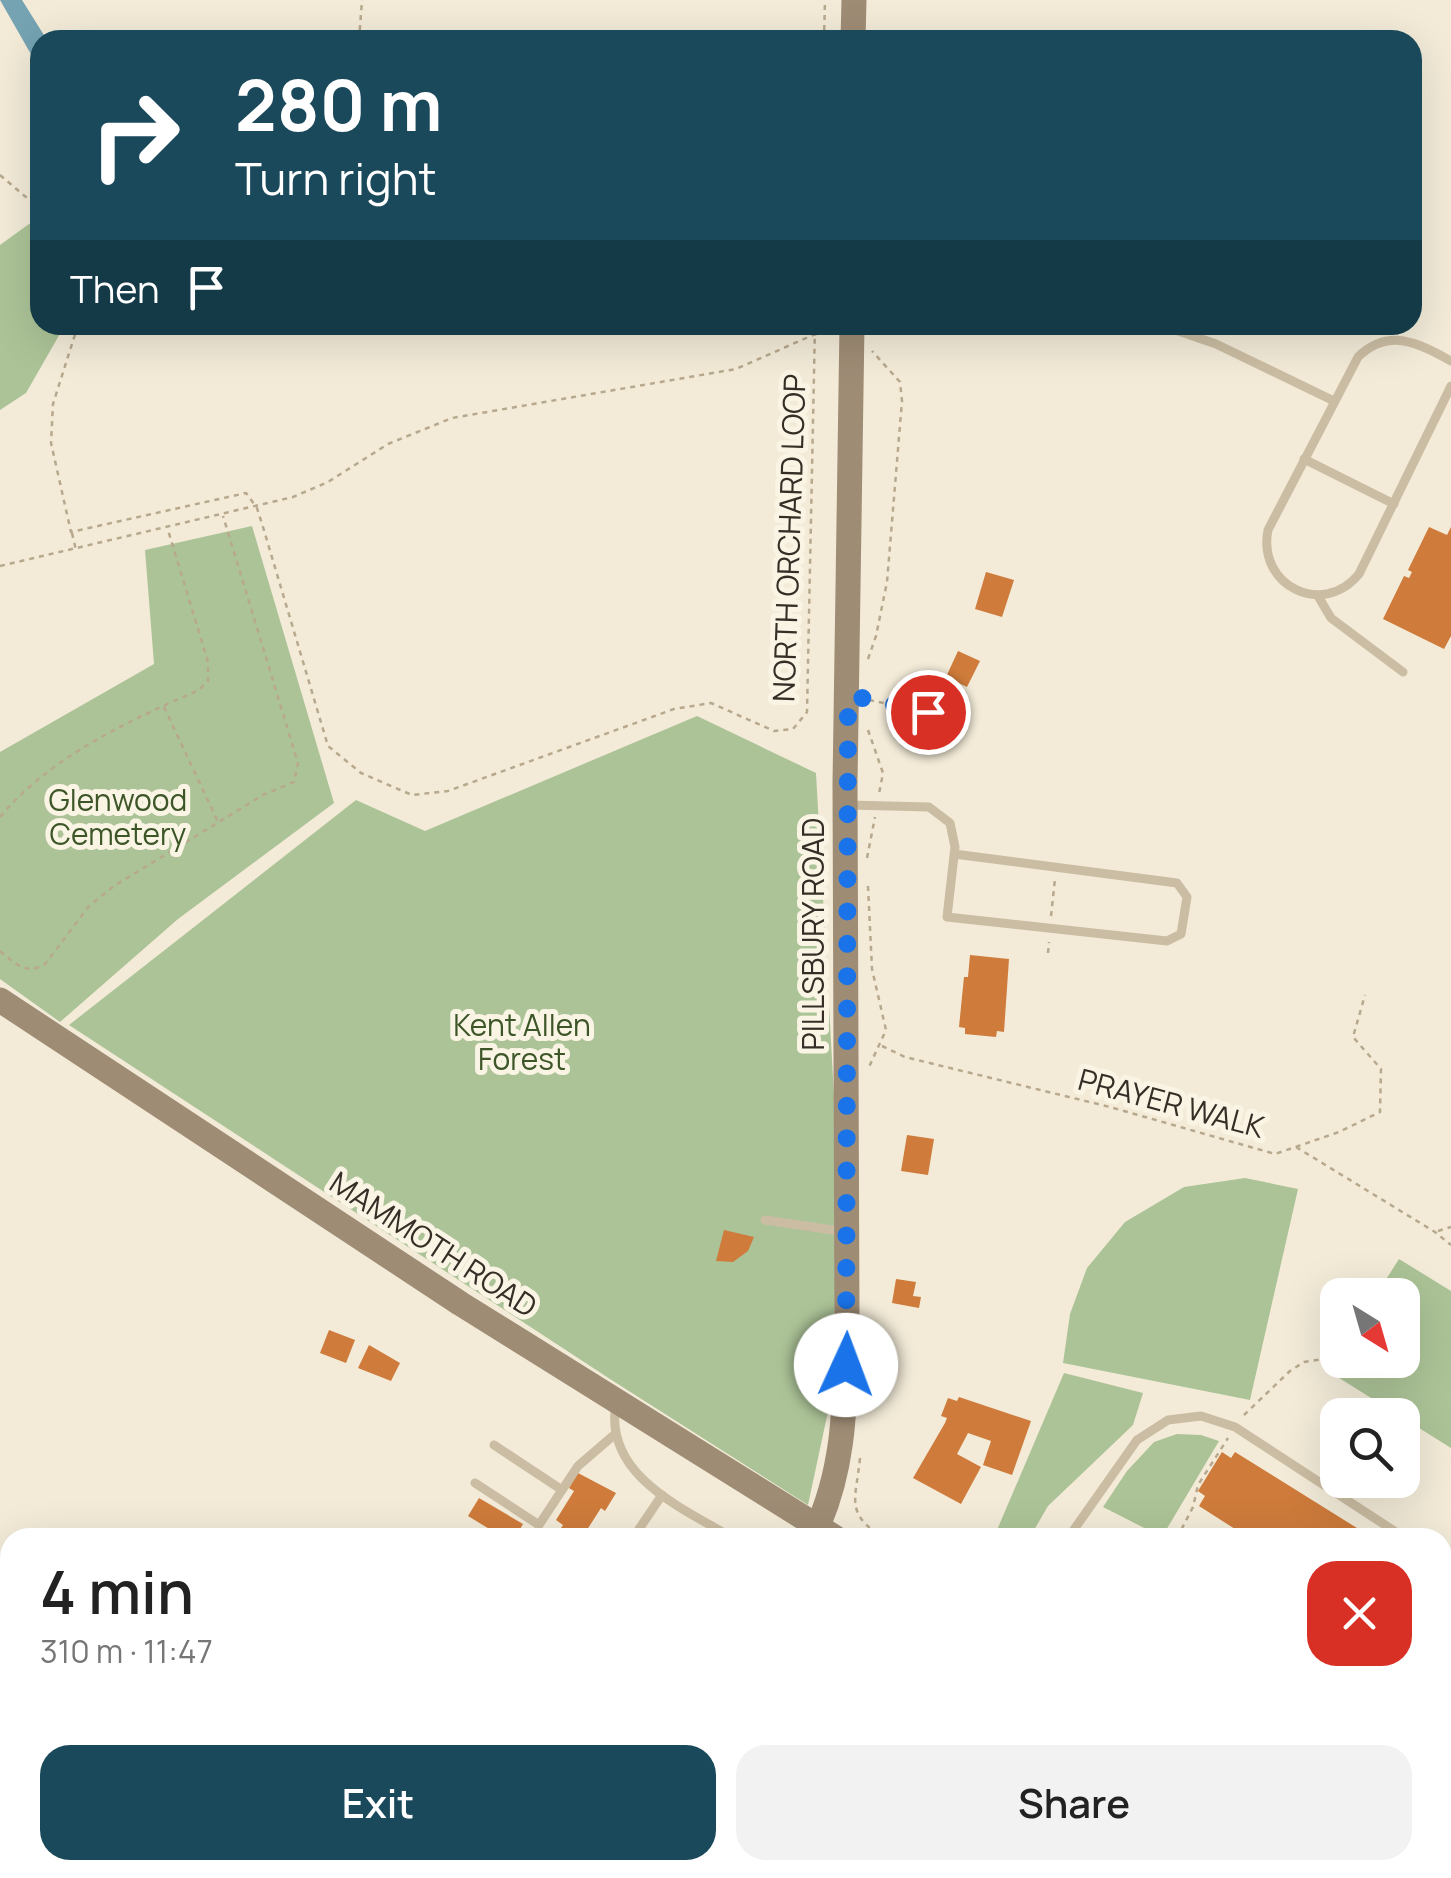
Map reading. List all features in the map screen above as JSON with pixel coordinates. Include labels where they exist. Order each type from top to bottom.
[{"type":"street","points":[[852,30],[854,0]]},
{"type":"street","name":"PILLSBURY ROAD","points":[[824,1528],[832,1497],[845,1402],[852,335]]},
{"type":"street","name":"MAMMOTH ROAD","points":[[0,1000],[461,1304],[813,1528]]},
{"type":"lane","points":[[1190,335],[1334,402]]},
{"type":"lane","points":[[1451,361],[1412,341],[1394,339],[1378,343],[1358,357],[1272,522],[1266,548],[1270,565],[1280,580],[1294,590],[1318,596],[1341,590],[1359,574],[1451,386]]},
{"type":"lane","points":[[1304,460],[1394,504]]},
{"type":"lane","points":[[1318,596],[1331,618],[1403,672]]},
{"type":"lane","points":[[846,805],[928,807],[950,823],[954,854],[947,916],[1167,941],[1180,934],[1187,898],[1177,883],[954,854]]},
{"type":"lane","points":[[765,1220],[849,1232]]},
{"type":"lane","points":[[616,1401],[614,1435],[622,1453],[644,1481],[716,1528]]},
{"type":"lane","points":[[1075,1528],[1124,1456],[1152,1429],[1168,1420],[1201,1416],[1235,1427],[1390,1528]]},
{"type":"lane","points":[[475,1483],[538,1525],[578,1466],[614,1435]]},
{"type":"lane","points":[[494,1445],[562,1490]]},
{"type":"lane","points":[[640,1528],[662,1495]]},
{"type":"path","points":[[360,30],[362,0]]},
{"type":"path","points":[[824,30],[825,0]]},
{"type":"path","points":[[0,175],[30,200]]},
{"type":"path","points":[[75,335],[53,404],[51,443],[76,550]]},
{"type":"path","points":[[0,566],[256,508],[328,482],[388,444],[452,418],[736,369],[813,335]]},
{"type":"path","name":"NORTH ORCHARD LOOP","points":[[256,508],[328,746],[361,773],[412,794],[448,790],[674,709],[711,703],[774,732],[793,730],[808,712],[816,352],[813,335]]},
{"type":"path","points":[[860,335],[900,382],[902,401],[886,582],[876,636],[864,668]]},
{"type":"path","points":[[71,532],[246,493],[256,508]]},
{"type":"path","points":[[0,951],[18,966],[36,970],[45,964],[90,906],[114,886],[218,822],[294,782],[298,763],[223,514]]},
{"type":"path","points":[[0,818],[36,781],[101,738],[198,690],[208,681],[210,673],[167,529]]},
{"type":"path","points":[[848,699],[863,698],[960,719]]},
{"type":"path","points":[[164,706],[218,822]]},
{"type":"path","points":[[867,726],[883,774],[867,858]]},
{"type":"path","points":[[1051,919],[1056,868]]},
{"type":"path","points":[[865,1073],[886,1030],[872,969],[868,874]]},
{"type":"path","points":[[1048,953],[1049,936]]},
{"type":"path","name":"PRAYER WALK","points":[[880,1045],[905,1057],[1110,1107],[1276,1154],[1340,1132],[1380,1112],[1381,1070],[1353,1036],[1365,994]]},
{"type":"path","points":[[1296,1147],[1451,1245]]},
{"type":"path","points":[[1435,1232],[1451,1227]]},
{"type":"path","points":[[1182,1528],[1198,1485],[1235,1427],[1290,1371],[1304,1362],[1320,1360]]},
{"type":"path","points":[[861,1449],[856,1512],[869,1528]]},
{"type":"green space","points":[[30,224],[30,335],[59,335],[26,393],[0,410],[0,245]]},
{"type":"green space","name":"Glenwood Cemetery","points":[[252,526],[334,803],[178,919],[60,1022],[0,979],[0,752],[154,664],[145,550]]},
{"type":"green space","name":"Kent Allen Forest","points":[[697,716],[816,773],[840,1203],[830,1402],[808,1505],[69,1025],[356,800],[425,831]]},
{"type":"green space","points":[[1245,1178],[1298,1189],[1250,1400],[1063,1363],[1070,1314],[1087,1268],[1125,1222],[1184,1187]]},
{"type":"green space","points":[[1399,1259],[1451,1291],[1451,1448],[1420,1429],[1420,1398],[1371,1398],[1339,1378],[1420,1378],[1420,1278],[1387,1278]]},
{"type":"green space","points":[[1064,1373],[1143,1393],[1133,1425],[1048,1506],[1035,1528],[998,1528]]},
{"type":"green space","points":[[1177,1434],[1219,1441],[1167,1528],[1144,1528],[1103,1507],[1127,1471],[1154,1442]]},
{"type":"water","points":[[0,0],[22,0],[41,30],[30,30],[30,52]]},
{"type":"building","points":[[1429,527],[1447,535],[1451,527],[1451,636],[1444,649],[1383,619],[1404,576],[1409,578],[1412,572],[1408,570]]},
{"type":"building","points":[[986,572],[1014,580],[1002,617],[975,609]]},
{"type":"building","points":[[958,651],[980,661],[967,687],[946,677]]},
{"type":"building","points":[[970,955],[1009,959],[1004,1032],[997,1031],[996,1037],[965,1034],[965,1028],[959,1027]]},
{"type":"building","points":[[907,1135],[934,1139],[928,1175],[901,1171]]},
{"type":"building","points":[[724,1230],[754,1237],[748,1251],[733,1262],[716,1261]]},
{"type":"building","points":[[896,1279],[916,1282],[913,1296],[921,1297],[919,1308],[892,1303]]},
{"type":"building","points":[[329,1330],[355,1340],[346,1363],[320,1353]]},
{"type":"building","points":[[369,1345],[400,1363],[391,1381],[358,1368]]},
{"type":"building","points":[[959,1397],[1031,1421],[1012,1475],[983,1465],[991,1441],[968,1433],[957,1454],[981,1467],[961,1504],[913,1478],[945,1423],[947,1418],[941,1416],[948,1398],[957,1401]]},
{"type":"building","points":[[1222,1452],[1231,1458],[1235,1452],[1357,1528],[1233,1528],[1199,1506],[1205,1496],[1198,1491]]},
{"type":"building","points":[[578,1473],[616,1493],[588,1528],[561,1528],[563,1525],[556,1520],[574,1491],[569,1488]]},
{"type":"building","points":[[479,1498],[523,1524],[521,1528],[488,1528],[468,1516]]},
{"type":"route","points":[[846,1365],[848,699],[863,698],[928,712]]}]
